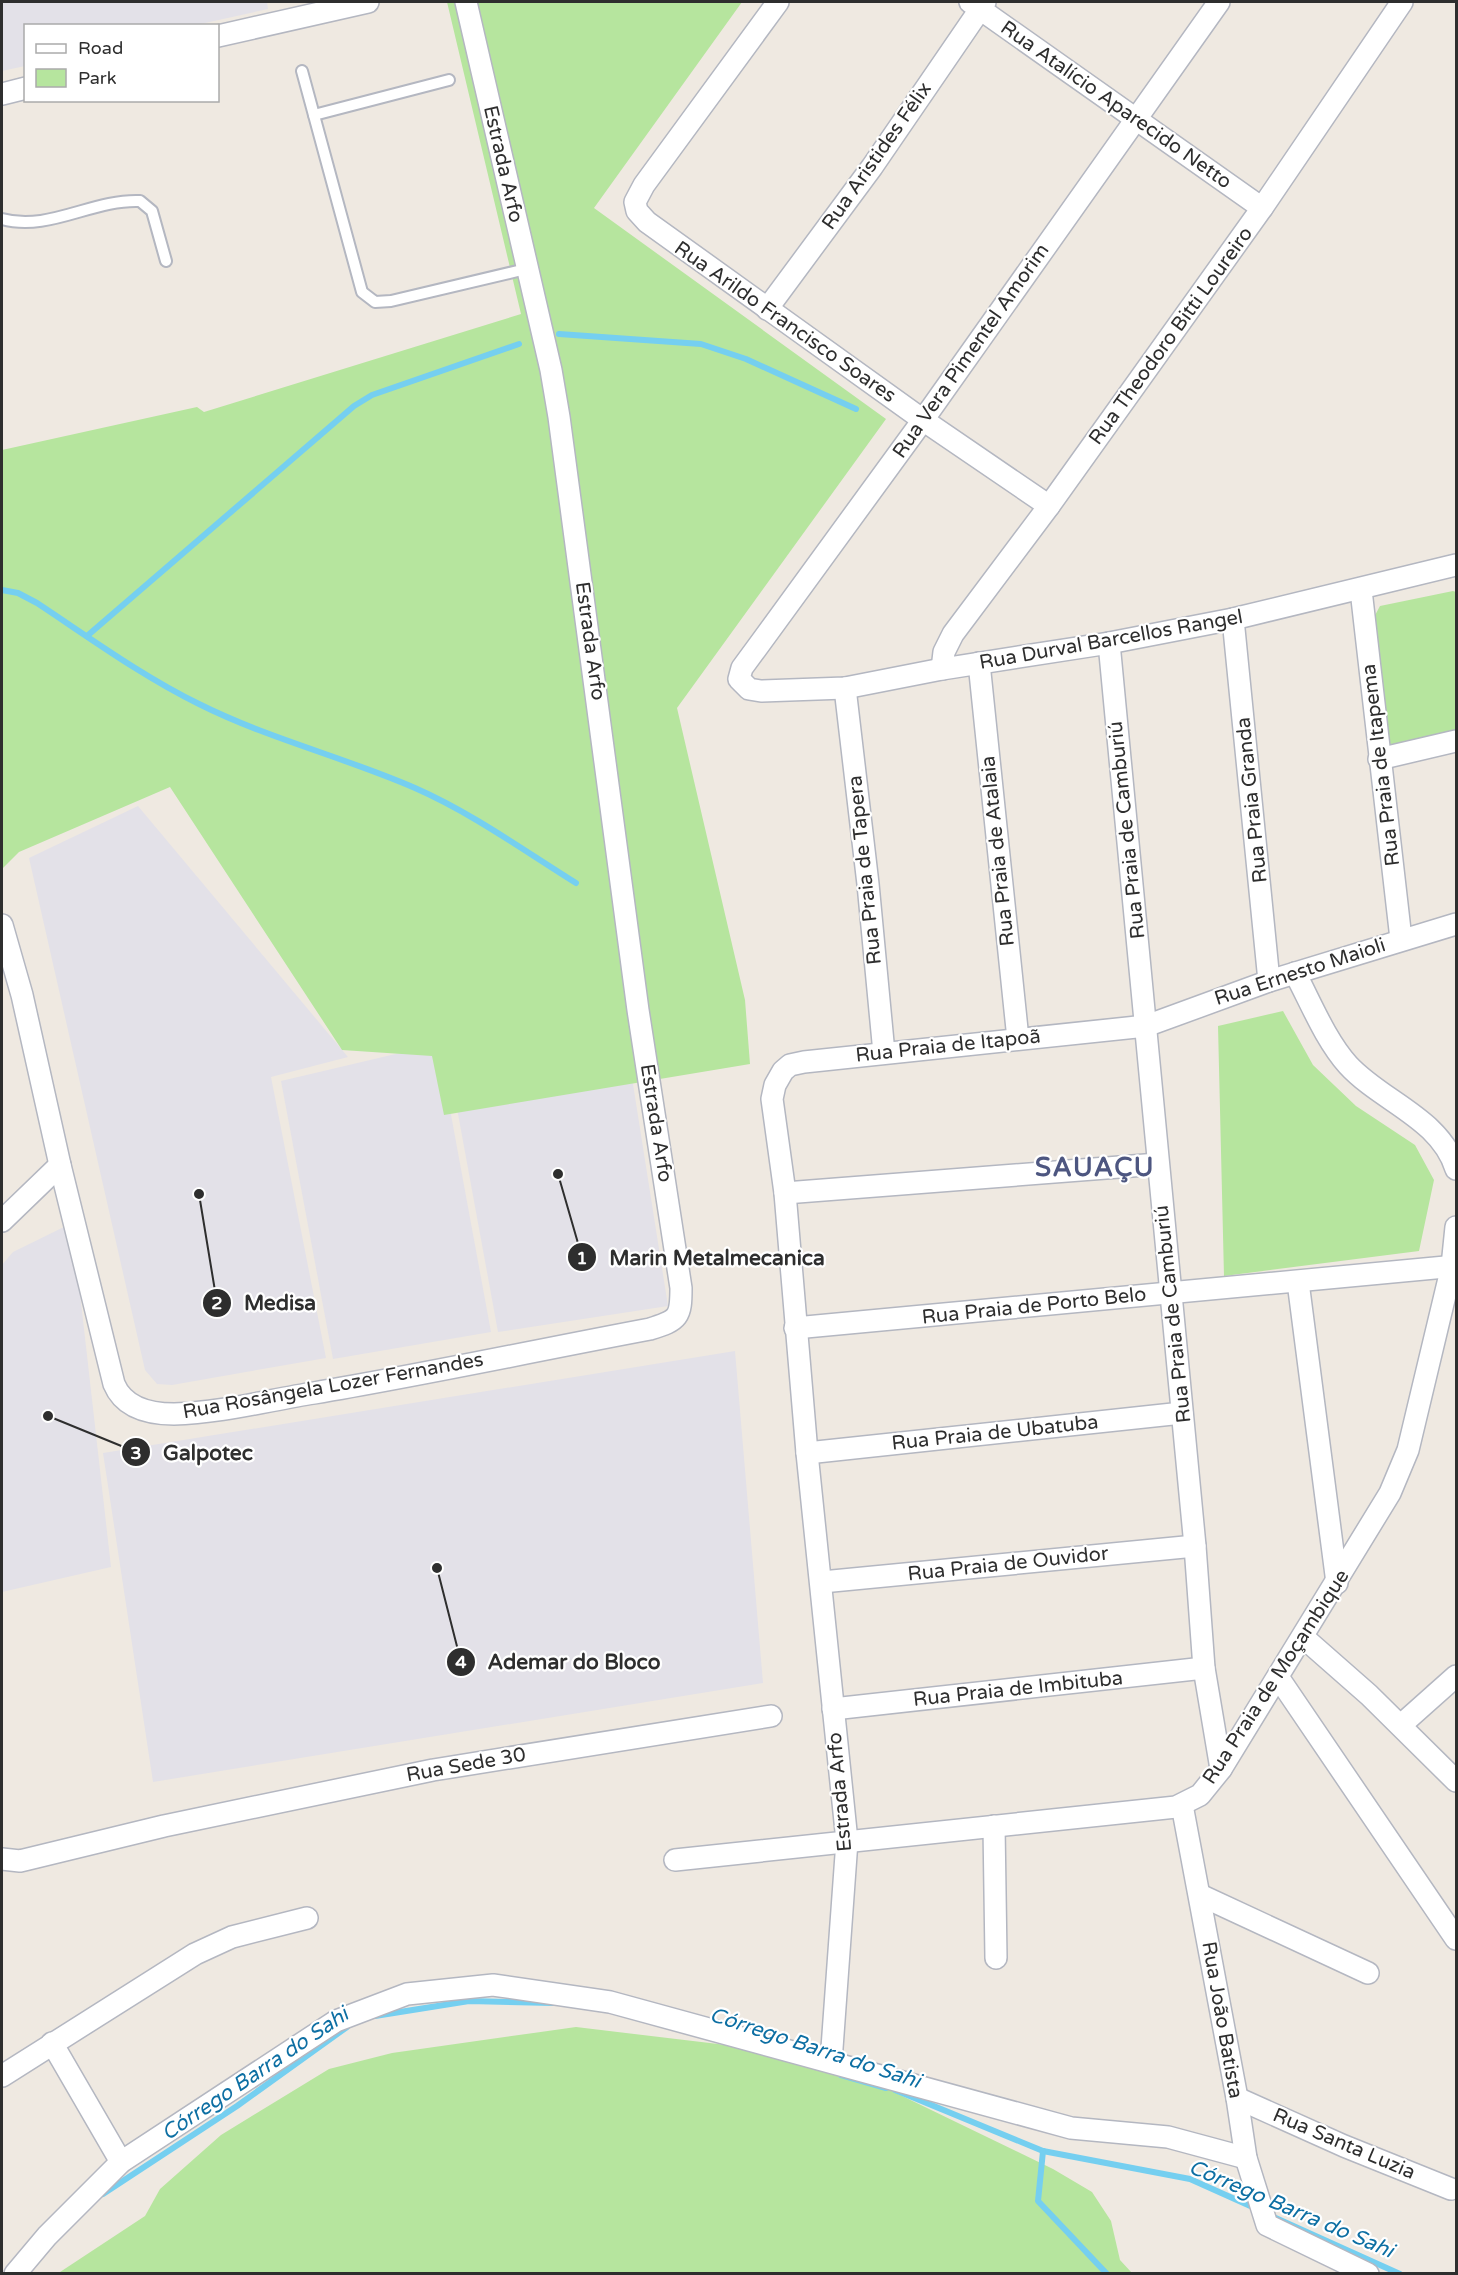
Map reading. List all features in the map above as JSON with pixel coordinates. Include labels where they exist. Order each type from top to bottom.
[{"type":"street","points":[[219,36],[368,2]]},
{"type":"street","name":"Estrada Arfo","points":[[466,2],[551,370],[559,417],[638,1010],[681,1288]]},
{"type":"street","name":"Rua Arildo Francisco Soares","points":[[778,2],[644,185],[635,202],[640,216],[922,420],[1049,506]]},
{"type":"street","name":"Rua Vera Pimentel Amorim","points":[[761,691],[742,684],[739,679],[742,668],[922,420],[1219,2]]},
{"type":"street","name":"Rua Theodoro Bitti Loureiro","points":[[942,669],[944,652],[953,634],[1049,506],[1262,208],[1402,2]]},
{"type":"street","name":"Rua Atalício Aparecido Netto","points":[[978,4],[1135,120],[1262,208]]},
{"type":"street","name":"Rua Aristides Félix","points":[[767,309],[872,166],[978,4]]},
{"type":"street","points":[[2,94],[24,88]]},
{"type":"street","name":"Rua Durval Barcellos Rangel","points":[[761,691],[845,688],[942,669],[1109,643],[1233,619],[1361,590],[1456,565]]},
{"type":"street","name":"Rua Praia de Itapema","points":[[1361,590],[1401,939]]},
{"type":"street","name":"Rua Praia Granda","points":[[1233,619],[1269,981]]},
{"type":"street","name":"Rua Praia de Camburiú","points":[[1109,643],[1195,1546],[1204,1668],[1221,1768]]},
{"type":"street","name":"Rua Praia de Atalaia","points":[[979,663],[1018,1039]]},
{"type":"street","name":"Rua Praia de Tapera","points":[[845,688],[868,884],[884,1053]]},
{"type":"street","points":[[1379,759],[1456,741]]},
{"type":"street","name":"Rua Ernesto Maioli","points":[[1146,1026],[1269,981],[1456,924]]},
{"type":"street","name":"Rua Rosângela Lozer Fernandes","points":[[2,925],[22,995],[60,1165],[114,1384],[120,1398],[134,1407],[174,1414],[210,1410],[366,1384],[650,1329],[669,1323],[678,1317],[681,1310],[681,1288]]},
{"type":"street","points":[[1295,973],[1337,1052],[1360,1077],[1438,1136],[1449,1150],[1456,1169]]},
{"type":"street","name":"Rua Praia de Itapoã","points":[[772,1099],[778,1078],[790,1065],[1146,1026]]},
{"type":"street","name":"Estrada Arfo","points":[[772,1099],[785,1193],[795,1328],[847,1841],[831,2062]]},
{"type":"street","points":[[785,1193],[1158,1164]]},
{"type":"street","points":[[2,1221],[60,1165]]},
{"type":"street","name":"Rua Praia de Moçambique","points":[[675,1860],[1182,1805],[1200,1795],[1221,1768],[1390,1494],[1405,1459],[1454,1266],[1456,1227]]},
{"type":"street","name":"Rua Praia de Porto Belo","points":[[795,1328],[1454,1266]]},
{"type":"street","points":[[1298,1282],[1337,1583]]},
{"type":"street","name":"Rua Praia de Ubatuba","points":[[807,1453],[1182,1413]]},
{"type":"street","name":"Rua Praia de Ouvidor","points":[[822,1582],[1195,1546]]},
{"type":"street","points":[[1303,1637],[1401,1725],[1456,1781]]},
{"type":"street","name":"Rua Praia de Imbituba","points":[[832,1709],[1204,1668]]},
{"type":"street","points":[[1401,1725],[1456,1676]]},
{"type":"street","points":[[1278,1677],[1456,1939]]},
{"type":"street","name":"Rua Sede 30","points":[[2,1859],[20,1862],[164,1826],[433,1770],[771,1716]]},
{"type":"street","name":"Rua João Batista","points":[[1182,1805],[1237,2098],[1246,2158],[1267,2225],[1368,2274]]},
{"type":"street","points":[[994,1826],[996,1958]]},
{"type":"street","points":[[1200,1896],[1368,1972]]},
{"type":"street","points":[[2,2076],[195,1954],[232,1937],[307,1918]]},
{"type":"street","points":[[15,2274],[47,2236],[121,2162],[336,2021],[407,1994],[493,1985],[610,2002],[1071,2128],[1168,2137],[1246,2158]]},
{"type":"street","points":[[52,2043],[121,2162]]},
{"type":"street","name":"Rua Santa Luzia","points":[[1237,2098],[1344,2146],[1451,2189]]},
{"type":"lane","points":[[302,71],[362,292],[375,302],[391,302],[526,269]]},
{"type":"lane","points":[[314,115],[449,80]]},
{"type":"lane","points":[[2,219],[17,223],[41,222],[140,201],[152,211],[166,261]]},
{"type":"shaded area","points":[[2,2],[267,2],[268,9],[200,24],[24,24],[24,66],[2,71]]},
{"type":"shaded area","points":[[138,806],[348,1057],[271,1077],[326,1358],[172,1385],[157,1384],[145,1370],[29,858]]},
{"type":"shaded area","points":[[621,1008],[668,1306],[498,1332],[445,1043]]},
{"type":"shaded area","points":[[438,1044],[491,1332],[333,1359],[281,1081]]},
{"type":"shaded area","points":[[72,1223],[111,1567],[2,1592],[2,1265],[13,1252]]},
{"type":"shaded area","points":[[735,1351],[763,1683],[153,1782],[103,1453]]},
{"type":"green space","points":[[447,2],[742,2],[594,208],[886,419],[677,708],[745,1000],[750,1064],[444,1115],[432,1056],[342,1050],[170,787],[19,852],[2,869],[2,450],[197,407],[204,412],[521,314]]},
{"type":"green space","points":[[1456,592],[1456,737],[1389,750],[1372,621],[1380,606]]},
{"type":"green space","points":[[1283,1011],[1313,1065],[1356,1106],[1415,1145],[1434,1180],[1419,1251],[1224,1276],[1218,1026]]},
{"type":"green space","points":[[576,2027],[834,2058],[834,2063],[1053,2169],[1092,2192],[1111,2221],[1120,2260],[1132,2273],[57,2274],[145,2216],[160,2189],[221,2135],[329,2069],[392,2053]]},
{"type":"waterway","points":[[559,334],[701,344],[746,359],[856,409]]},
{"type":"waterway","points":[[87,636],[354,406],[372,395],[519,344]]},
{"type":"waterway","points":[[2,590],[18,593],[37,603],[137,669],[199,704],[252,728],[388,777],[436,798],[497,832],[576,883]]},
{"type":"waterway","name":"Córrego Barra do Sahi","points":[[375,2016],[469,2001],[553,2003]]},
{"type":"waterway","name":"Córrego Barra do Sahi","points":[[103,2194],[237,2106],[347,2027]]},
{"type":"waterway","name":"Córrego Barra do Sahi","points":[[841,2075],[886,2088]]},
{"type":"waterway","name":"Córrego Barra do Sahi","points":[[895,2090],[1043,2151],[1190,2179],[1257,2209]]},
{"type":"waterway","points":[[1043,2151],[1038,2201],[1107,2274]]},
{"type":"waterway","name":"Córrego Barra do Sahi","points":[[1269,2215],[1400,2274]]},
{"type":"place","name":"Marin Metalmecanica","points":[[558,1174]]},
{"type":"place","name":"Medisa","points":[[199,1194]]},
{"type":"place","name":"Galpotec","points":[[48,1416]]},
{"type":"place","name":"Ademar do Bloco","points":[[437,1568]]},
{"type":"district","name":"SAUAÇU","points":[[1095,1167]]}]
